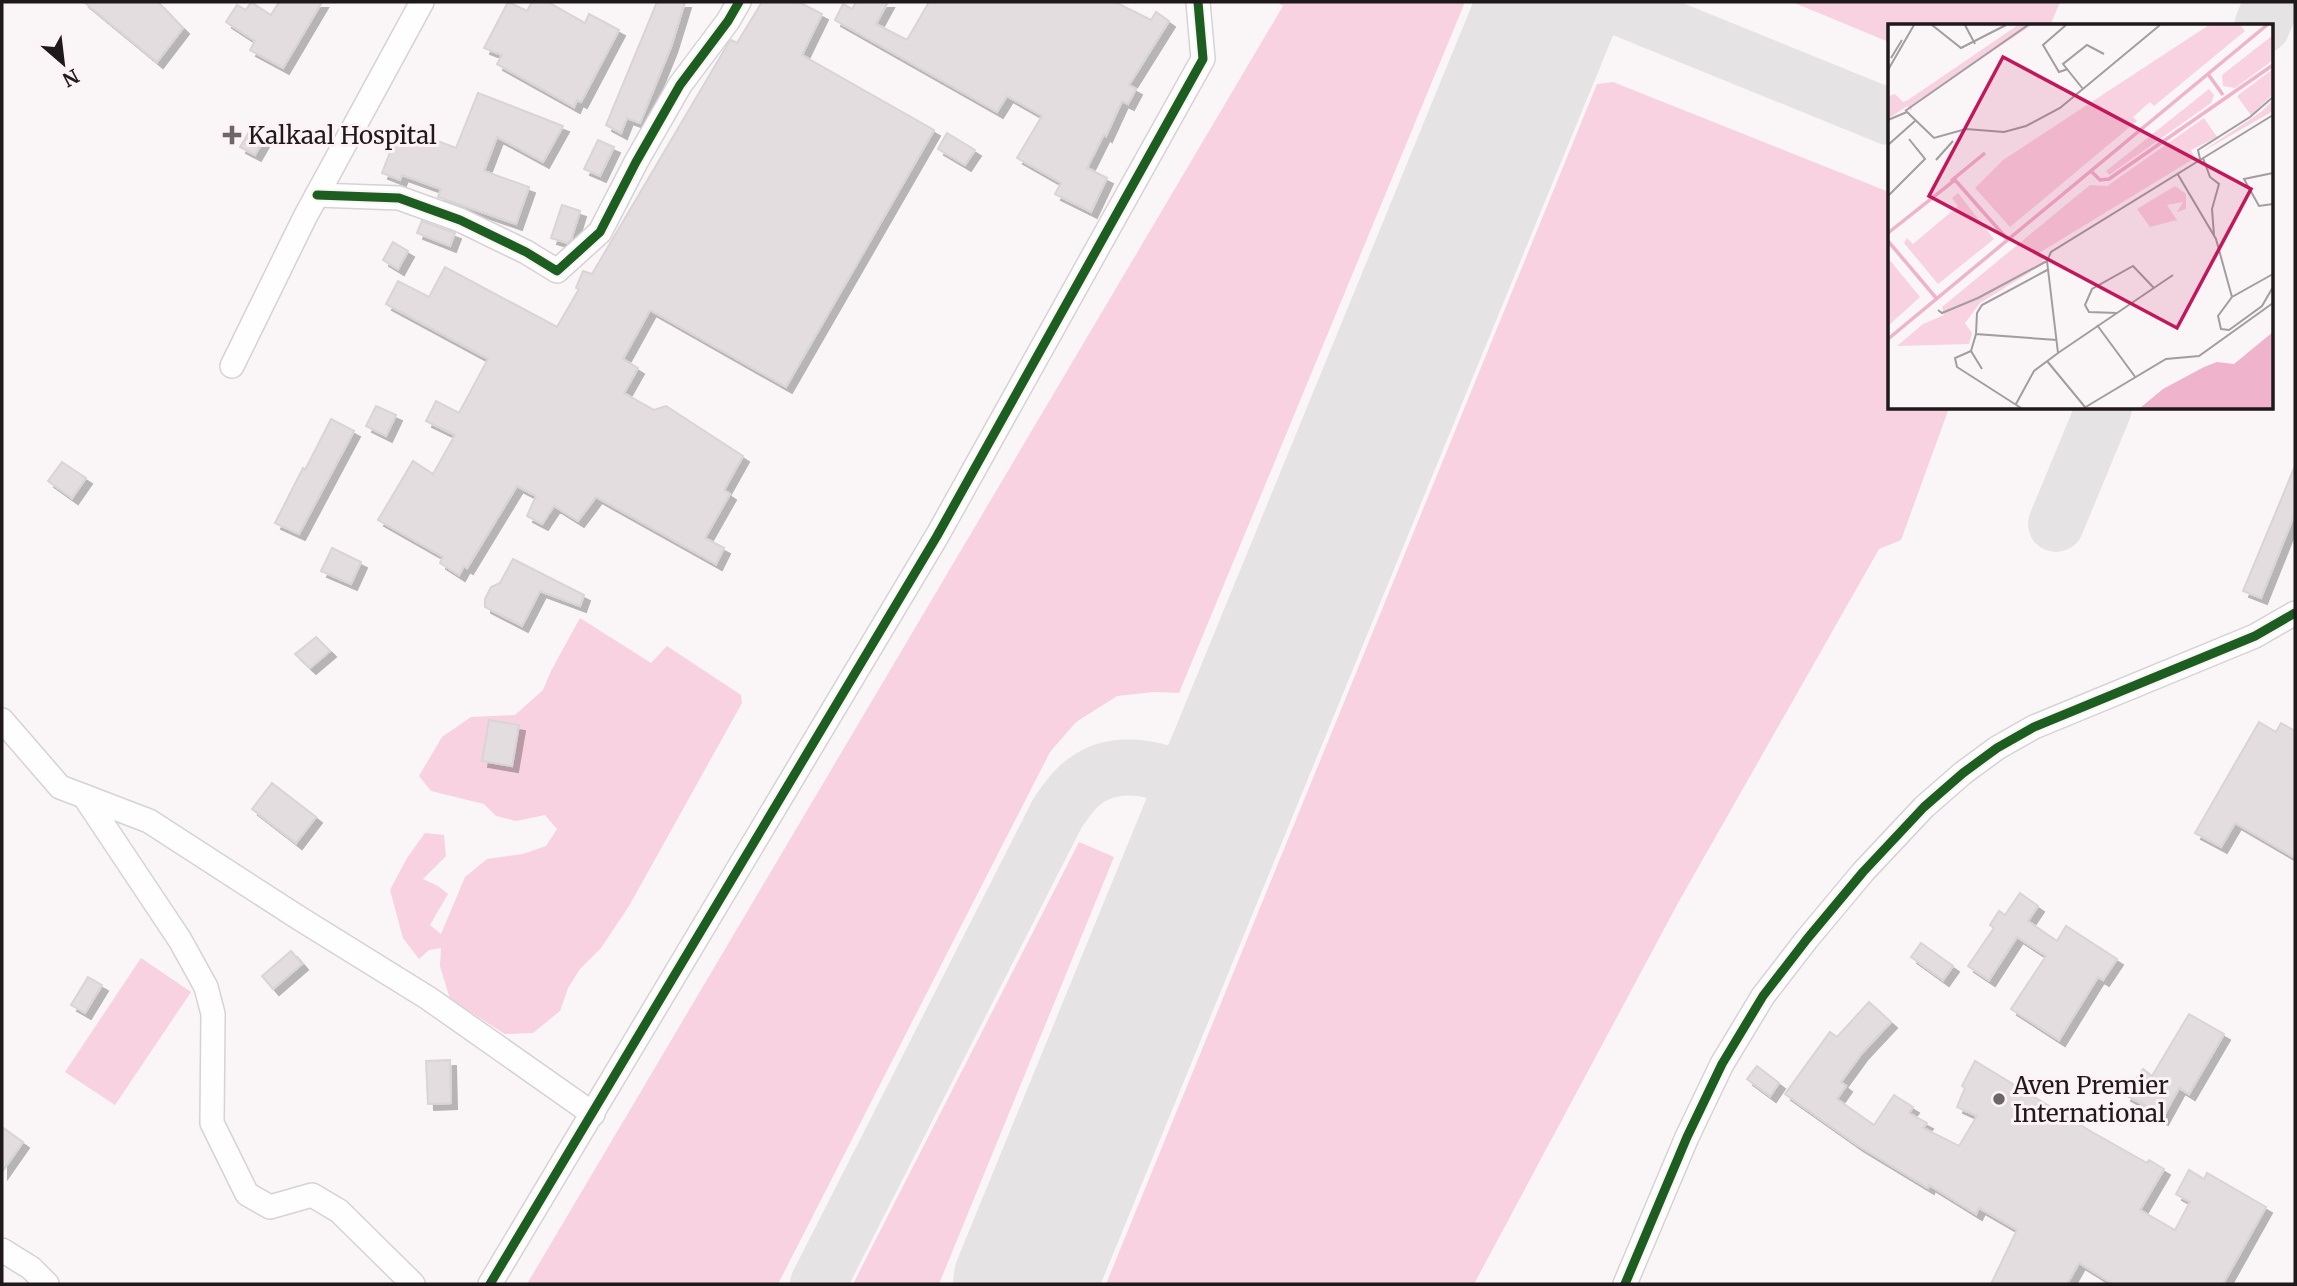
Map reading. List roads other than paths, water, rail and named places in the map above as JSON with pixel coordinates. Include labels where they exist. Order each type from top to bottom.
[{"type":"street","points":[[232,366],[317,195],[422,2]]},
{"type":"street","points":[[317,195],[399,198],[460,220],[526,252],[557,271],[600,232],[680,85],[739,2]]},
{"type":"street","points":[[490,1284],[937,536],[1203,59],[1198,2]]},
{"type":"street","points":[[1625,1284],[1687,1137],[1716,1076],[1763,996],[1847,891],[1924,807],[1997,748],[2034,727],[2255,636],[2295,612]]},
{"type":"street","points":[[2,720],[60,787],[149,821],[428,998],[593,1114]]},
{"type":"street","points":[[84,796],[180,940],[206,987],[213,1014],[212,1123],[247,1194],[270,1207],[312,1195],[339,1211],[413,1284]]},
{"type":"street","points":[[2,1250],[31,1269],[47,1284]]},
{"type":"place","name":"Kalkaal Hospital","points":[[232,135]]},
{"type":"place","name":"Aven Premier International","points":[[1999,1099]]}]
